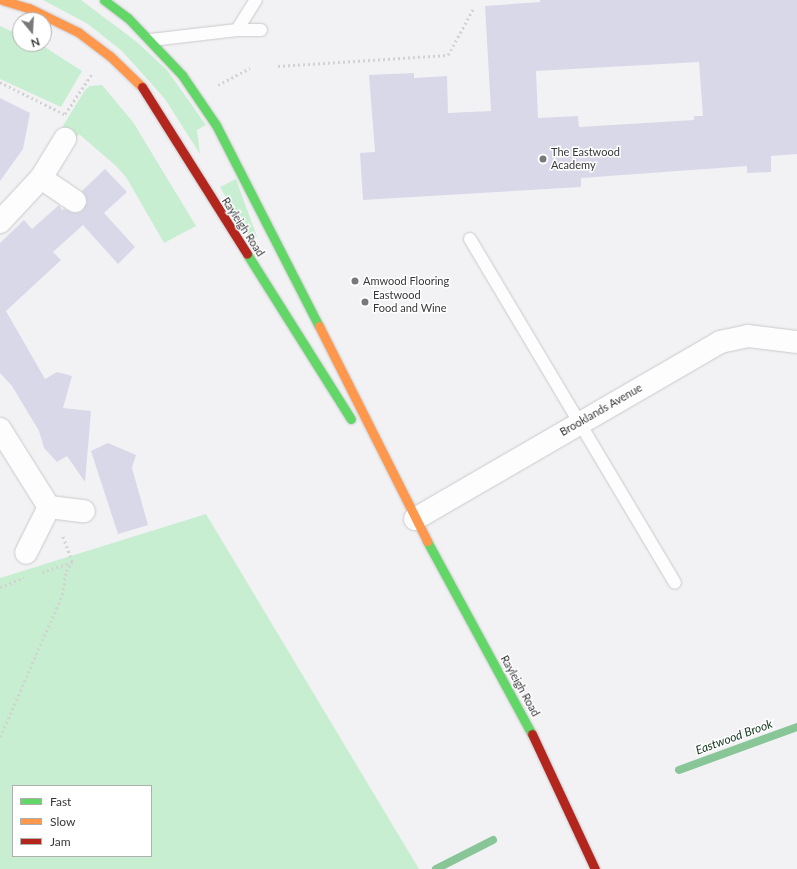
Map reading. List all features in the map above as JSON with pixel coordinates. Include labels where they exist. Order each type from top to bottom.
[{"type":"main road","name":"Rayleigh Road","points":[[2,0],[29,8],[78,32],[110,56],[141,86],[356,426]]},
{"type":"main road","name":"Rayleigh Road","points":[[104,0],[128,18],[151,40],[199,98],[242,170],[415,519],[543,754],[595,869]]},
{"type":"main road","name":"Rayleigh Road","points":[[365,439],[415,519]]},
{"type":"street","points":[[0,222],[42,178],[66,139]]},
{"type":"street","points":[[42,178],[75,201]]},
{"type":"street","name":"Brooklands Avenue","points":[[415,519],[579,423],[725,341],[748,336],[797,342]]},
{"type":"street","points":[[0,429],[49,507]]},
{"type":"street","points":[[49,507],[84,511]]},
{"type":"street","points":[[26,553],[49,507]]},
{"type":"lane","points":[[237,30],[256,0]]},
{"type":"lane","points":[[151,40],[237,30],[261,30]]},
{"type":"lane","points":[[470,239],[675,583]]},
{"type":"path","points":[[278,66],[448,55],[473,9]]},
{"type":"path","points":[[211,90],[250,68]]},
{"type":"path","points":[[66,139],[54,133],[94,70]]},
{"type":"path","points":[[0,82],[65,115]]},
{"type":"path","points":[[0,737],[62,595],[66,571],[72,562]]},
{"type":"green space","points":[[43,0],[81,0],[137,42],[167,70],[206,125],[197,130],[200,154],[165,99],[122,51],[88,24]]},
{"type":"green space","points":[[0,26],[12,31],[12,52],[52,52],[82,71],[61,107],[0,79]]},
{"type":"green space","points":[[102,85],[133,122],[196,226],[164,243],[126,177],[116,166],[79,134],[75,139],[61,129],[85,90],[90,86]]},
{"type":"green space","points":[[236,179],[257,237],[251,240],[220,187]]},
{"type":"green space","points":[[206,514],[419,869],[0,869],[0,578]]},
{"type":"building","points":[[540,0],[797,0],[797,154],[771,156],[771,172],[747,173],[747,166],[581,178],[581,187],[363,200],[360,153],[375,152],[369,75],[414,73],[414,78],[447,76],[448,113],[491,111],[485,6],[540,2]],"holes":[[[699,62],[703,116],[694,116],[694,120],[579,127],[578,116],[538,118],[536,71]]]},
{"type":"building","points":[[0,98],[30,113],[23,149],[0,181]]},
{"type":"building","points":[[105,169],[127,192],[104,213],[135,247],[118,264],[83,225],[53,252],[61,260],[6,311],[45,379],[57,372],[72,376],[63,408],[91,411],[85,482],[67,456],[57,462],[44,448],[39,431],[12,386],[0,373],[0,243],[24,220],[32,229],[59,205],[62,210],[64,209],[74,213],[81,212],[87,202],[82,191]]},
{"type":"building","points":[[108,443],[136,455],[132,468],[148,525],[118,534],[91,451]]},
{"type":"waterway","name":"Eastwood Brook","points":[[679,770],[797,727]]},
{"type":"waterway","name":"Eastwood Brook","points":[[436,869],[493,840]]},
{"type":"traffic: fast","points":[[104,0],[128,18],[182,75],[216,125],[319,326]]},
{"type":"traffic: fast","points":[[247,254],[351,419]]},
{"type":"traffic: fast","points":[[427,541],[532,734]]},
{"type":"traffic: slow","points":[[2,0],[29,8],[78,32],[110,56],[142,87]]},
{"type":"traffic: slow","points":[[319,326],[427,541]]},
{"type":"traffic: jam","points":[[142,87],[247,254]]},
{"type":"traffic: jam","points":[[532,734],[595,869]]},
{"type":"place","name":"The Eastwood Academy","points":[[543,159]]},
{"type":"place","name":"Amwood Flooring","points":[[355,281]]},
{"type":"place","name":"Eastwood Food and Wine","points":[[365,302]]}]
